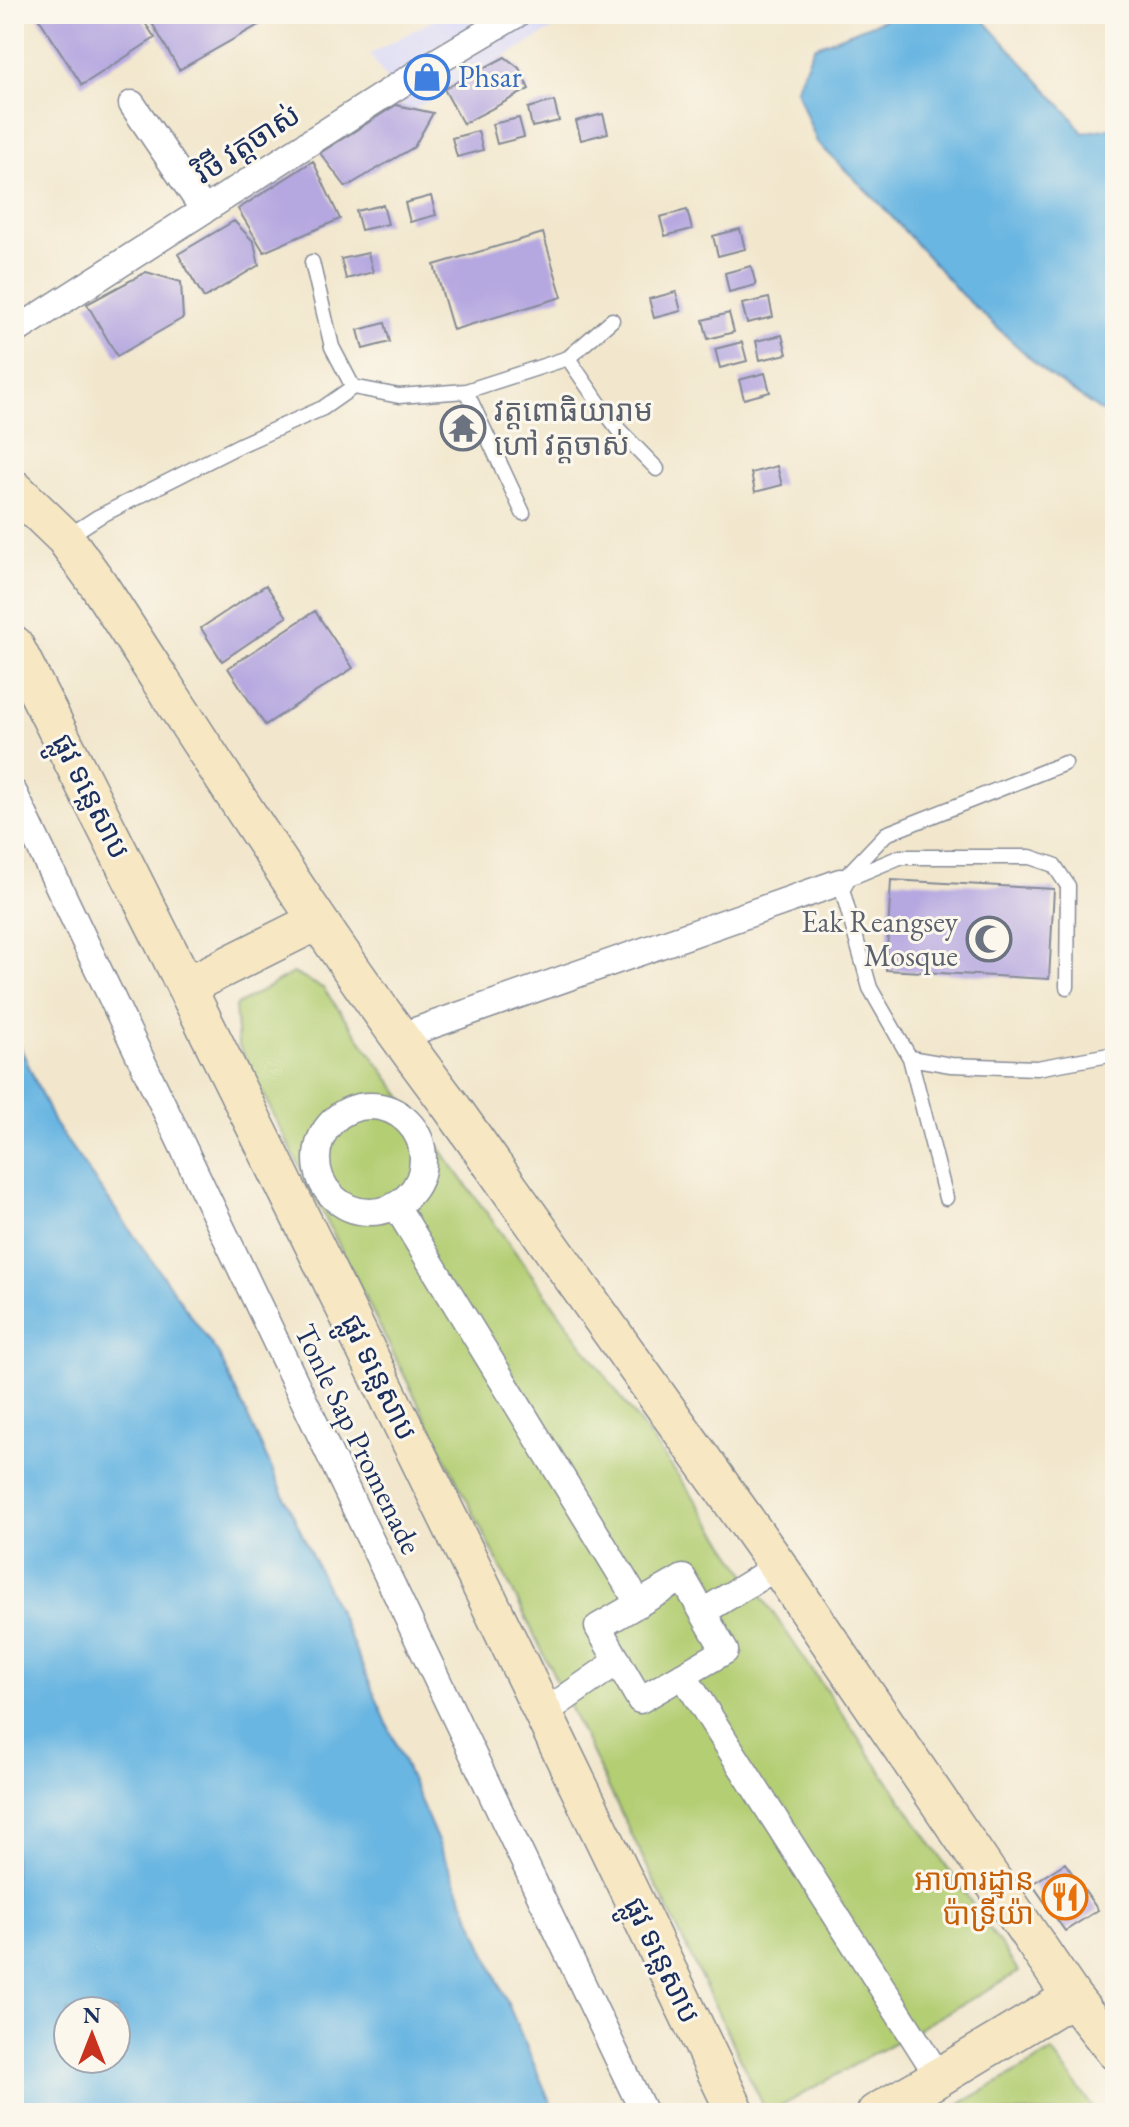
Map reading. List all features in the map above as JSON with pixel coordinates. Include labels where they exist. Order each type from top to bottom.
[{"type":"street","name":"វិថី វត្តចាស់","points":[[14,332],[421,71],[517,14]]},
{"type":"street","points":[[132,104],[204,210]]},
{"type":"street","points":[[14,489],[65,538],[98,584],[317,921],[778,1566],[1072,1997],[1115,2051]]},
{"type":"street","name":"ផ្លូវ ទន្លេសាប","points":[[14,645],[187,986],[308,1191],[544,1713],[736,2113]]},
{"type":"street","name":"Tonle Sap Promenade","points":[[14,793],[644,2113]]},
{"type":"street","points":[[398,1037],[840,882]]},
{"type":"street","points":[[187,986],[317,921]]},
{"type":"street","points":[[369,1105],[388,1108],[409,1122],[419,1138],[423,1154],[421,1174],[406,1199],[396,1206],[380,1211],[363,1211],[344,1206],[328,1193],[308,1191],[318,1174],[316,1155],[320,1138],[330,1123],[343,1112],[369,1105]]},
{"type":"street","points":[[414,1130],[450,1105]]},
{"type":"street","points":[[396,1206],[639,1604]]},
{"type":"street","points":[[703,1612],[778,1566]]},
{"type":"street","points":[[683,1578],[725,1651],[640,1700],[598,1627],[639,1604],[683,1578]]},
{"type":"street","points":[[544,1713],[618,1661]]},
{"type":"street","points":[[683,1675],[939,2077]]},
{"type":"street","points":[[876,2113],[1072,1997]]},
{"type":"lane","points":[[312,262],[332,347],[353,387]]},
{"type":"lane","points":[[65,538],[98,517],[240,445],[323,408],[353,387],[399,396],[466,391],[568,358],[612,320]]},
{"type":"lane","points":[[568,358],[613,422],[657,469]]},
{"type":"lane","points":[[466,391],[523,513]]},
{"type":"lane","points":[[840,882],[886,834],[1065,763]]},
{"type":"lane","points":[[840,882],[900,857],[1030,857],[1054,865],[1068,886],[1067,987]]},
{"type":"lane","points":[[840,882],[870,988],[910,1058],[946,1198]]},
{"type":"lane","points":[[910,1058],[951,1065],[1037,1068],[1115,1054]]},
{"type":"shaded area","name":"Phsar","points":[[444,14],[579,14],[408,113],[370,54]]},
{"type":"green space","points":[[293,973],[323,988],[695,1499],[1019,1972],[769,2113],[529,1624],[238,1044],[235,1006]]},
{"type":"green space","points":[[1052,2052],[1097,2113],[944,2113]]},
{"type":"water","points":[[898,14],[973,14],[981,17],[1083,133],[1115,127],[1115,421],[1045,372],[962,295],[882,206],[817,142],[796,89],[814,47]]},
{"type":"water","points":[[14,1033],[54,1123],[219,1355],[348,1633],[555,2113],[14,2113]]},
{"type":"building","points":[[43,14],[139,14],[155,38],[82,85],[38,17]]},
{"type":"building","points":[[278,14],[179,70],[148,16]]},
{"type":"building","points":[[505,57],[519,68],[529,89],[463,124],[444,89]]},
{"type":"building","points":[[554,101],[559,121],[532,127],[528,108]]},
{"type":"building","points":[[396,105],[433,113],[414,147],[346,187],[320,153]]},
{"type":"building","points":[[603,114],[608,133],[581,140],[576,121]]},
{"type":"building","points":[[519,118],[524,137],[497,144],[492,124]]},
{"type":"building","points":[[478,131],[483,150],[457,157],[452,138]]},
{"type":"building","points":[[313,161],[340,219],[264,252],[238,209]]},
{"type":"building","points":[[431,196],[436,215],[410,222],[405,203]]},
{"type":"building","points":[[383,205],[388,224],[361,230],[356,211]]},
{"type":"building","points":[[687,210],[692,229],[665,236],[660,217]]},
{"type":"building","points":[[234,221],[254,242],[259,265],[204,298],[178,254]]},
{"type":"building","points":[[740,229],[745,249],[718,256],[713,236]]},
{"type":"building","points":[[543,233],[562,297],[453,330],[434,265]]},
{"type":"building","points":[[368,253],[373,272],[346,279],[341,259]]},
{"type":"building","points":[[751,266],[756,285],[729,292],[725,273]]},
{"type":"building","points":[[146,272],[181,282],[183,318],[117,356],[87,304]]},
{"type":"building","points":[[676,292],[681,311],[654,318],[649,299]]},
{"type":"building","points":[[769,298],[773,317],[747,323],[742,304]]},
{"type":"building","points":[[729,313],[734,332],[708,339],[703,320]]},
{"type":"building","points":[[385,323],[390,342],[363,349],[358,330]]},
{"type":"building","points":[[782,335],[787,354],[760,360],[756,341]]},
{"type":"building","points":[[742,342],[747,361],[720,368],[715,349]]},
{"type":"building","points":[[765,373],[770,392],[744,399],[739,380]]},
{"type":"building","points":[[777,466],[782,485],[755,492],[751,473]]},
{"type":"building","points":[[266,585],[287,617],[222,661],[201,628]]},
{"type":"building","points":[[315,611],[353,668],[265,725],[228,668]]},
{"type":"building","points":[[891,880],[1054,889],[1049,979],[886,970]]},
{"type":"building","name":"អាហារដ្ឋាន ប៉ាទ្រីយ៉ា","points":[[1065,1863],[1098,1910],[1065,1931],[1032,1884]]},
{"type":"place","name":"Phsar","points":[[427,77]]},
{"type":"place","name":"វត្តពោធិយារាម ហៅ វត្តចាស់","points":[[463,428]]},
{"type":"place","name":"Eak Reangsey Mosque","points":[[989,939]]},
{"type":"place","name":"អាហារដ្ឋាន ប៉ាទ្រីយ៉ា","points":[[1065,1897]]}]
